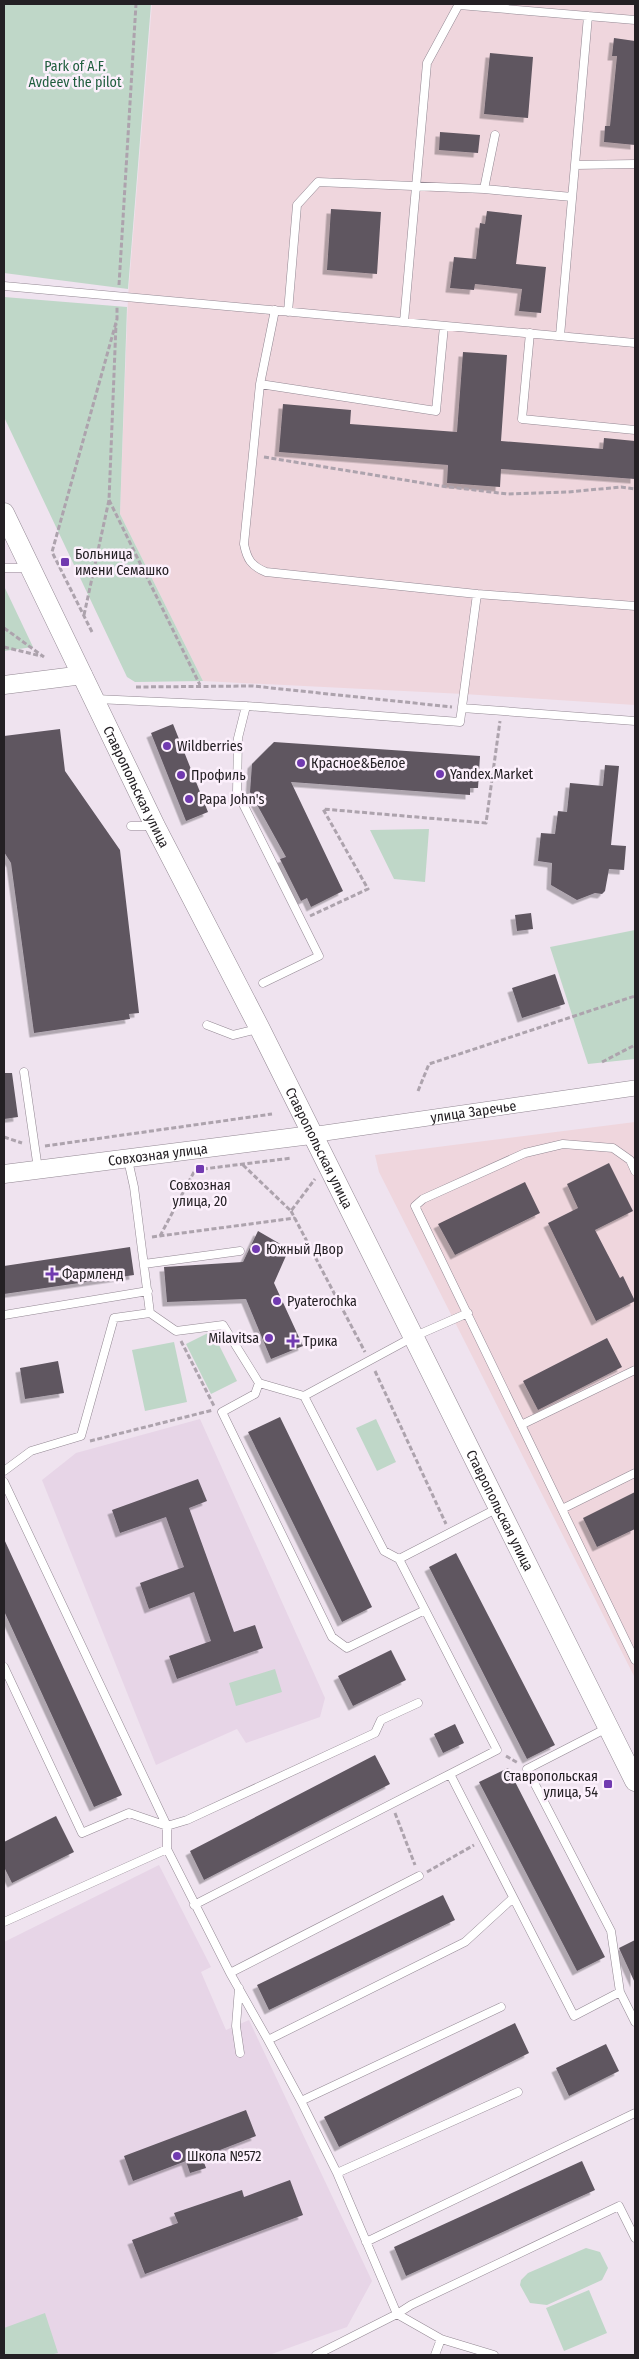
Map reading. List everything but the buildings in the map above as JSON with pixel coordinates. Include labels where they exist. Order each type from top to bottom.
[{"type":"main road","name":"Ставропольская улица","points":[[4,513],[155,826],[260,1029],[311,1135],[635,1781]]},
{"type":"street","points":[[4,684],[82,676]]},
{"type":"street","name":"улица Заречье","points":[[311,1135],[635,1088]]},
{"type":"street","name":"Совхозная улица","points":[[4,1174],[128,1160],[282,1137],[311,1135]]},
{"type":"lane","points":[[404,322],[427,63],[459,5],[635,20]]},
{"type":"lane","points":[[560,336],[588,16]]},
{"type":"lane","points":[[484,189],[495,135]]},
{"type":"lane","points":[[575,164],[635,164]]},
{"type":"lane","points":[[288,312],[298,205],[318,182],[484,189],[572,197]]},
{"type":"lane","points":[[4,286],[635,343]]},
{"type":"lane","points":[[275,310],[260,384],[244,544],[249,561],[255,567],[266,572],[477,594],[635,606]]},
{"type":"lane","points":[[260,384],[436,411],[444,326]]},
{"type":"lane","points":[[530,333],[522,419],[635,430]]},
{"type":"lane","points":[[4,568],[31,568]]},
{"type":"lane","points":[[94,699],[246,706],[460,722],[477,594]]},
{"type":"lane","points":[[246,706],[238,738],[237,792],[319,956],[263,983]]},
{"type":"lane","points":[[462,708],[635,721]]},
{"type":"lane","points":[[131,826],[155,826]]},
{"type":"lane","points":[[207,1025],[233,1035],[260,1029]]},
{"type":"lane","points":[[24,1072],[38,1169]]},
{"type":"lane","points":[[635,1171],[630,1160],[613,1148],[564,1144],[525,1153],[423,1199],[415,1206],[635,1660]]},
{"type":"lane","points":[[128,1160],[134,1187],[150,1312]]},
{"type":"lane","points":[[144,1264],[240,1251]]},
{"type":"lane","points":[[4,1315],[148,1291]]},
{"type":"lane","points":[[4,1471],[31,1451],[81,1436],[114,1318],[150,1312],[176,1331],[223,1325],[259,1383],[304,1396],[412,1337],[468,1313]]},
{"type":"lane","points":[[521,1425],[635,1370]]},
{"type":"lane","points":[[259,1383],[255,1394],[222,1412],[332,1637],[347,1648],[425,1610]]},
{"type":"lane","points":[[194,1905],[497,1750],[399,1559],[384,1550],[304,1396]]},
{"type":"lane","points":[[562,1509],[635,1473]]},
{"type":"lane","points":[[4,1482],[167,1826],[167,1849],[230,1973],[301,2101],[337,2174],[397,2314],[441,2339],[494,2355]]},
{"type":"lane","points":[[399,1559],[498,1508]]},
{"type":"lane","points":[[4,1667],[82,1833],[129,1813],[167,1826],[187,1820],[375,1733],[381,1720],[418,1703]]},
{"type":"lane","points":[[608,1727],[527,1769],[611,1931],[620,1992],[635,2022]]},
{"type":"lane","points":[[450,1774],[574,2016],[620,1992]]},
{"type":"lane","points":[[4,1922],[167,1849]]},
{"type":"lane","points":[[230,1973],[419,1876]]},
{"type":"lane","points":[[268,2040],[465,1942],[513,1898]]},
{"type":"lane","points":[[239,1988],[236,2026],[240,2053]]},
{"type":"lane","points":[[301,2101],[501,2007]]},
{"type":"lane","points":[[337,2174],[518,2092]]},
{"type":"lane","points":[[366,2242],[635,2113]]},
{"type":"lane","points":[[316,2355],[411,2305],[619,2206],[635,2238]]},
{"type":"lane","points":[[435,2355],[441,2339]]},
{"type":"path","points":[[84,616],[109,500],[118,296],[136,4]]},
{"type":"path","points":[[92,632],[52,552],[117,319]]},
{"type":"path","points":[[252,455],[441,486],[508,494],[568,492],[621,487],[635,490]]},
{"type":"path","points":[[109,500],[200,686]]},
{"type":"path","points":[[4,628],[44,657],[4,646]]},
{"type":"path","points":[[136,686],[253,686],[462,708]]},
{"type":"path","points":[[301,920],[368,889],[323,809],[486,822],[501,711]]},
{"type":"path","points":[[418,1091],[429,1064],[635,996]]},
{"type":"path","points":[[602,1062],[635,1046]]},
{"type":"path","points":[[4,1137],[35,1148],[272,1114]]},
{"type":"path","points":[[160,1236],[195,1170],[292,1158]]},
{"type":"path","points":[[242,1164],[291,1211],[295,1218],[370,1360],[450,1533]]},
{"type":"path","points":[[291,1211],[318,1176]]},
{"type":"path","points":[[140,1239],[295,1218]]},
{"type":"path","points":[[81,1436],[85,1442],[216,1410],[176,1331]]},
{"type":"path","points":[[497,1750],[527,1769]]},
{"type":"path","points":[[392,1804],[419,1876],[483,1840]]},
{"type":"shaded area","points":[[152,4],[635,4],[635,705],[203,681],[120,514],[128,297]]},
{"type":"shaded area","points":[[635,1122],[635,1678],[379,1172],[375,1155]]},
{"type":"shaded area","points":[[200,1419],[325,1698],[320,1717],[246,1743],[237,1729],[156,1765],[42,1480],[76,1453]]},
{"type":"shaded area","name":"Школа №572","points":[[159,1865],[211,1967],[201,1972],[226,2030],[249,2020],[372,2281],[347,2327],[269,2355],[4,2355],[4,1942]]},
{"type":"green space","name":"Park of A.F. Avdeev the pilot","points":[[4,4],[151,4],[128,289],[4,273]]},
{"type":"green space","points":[[4,297],[127,307],[120,514],[203,681],[135,682],[127,677],[4,417]]},
{"type":"green space","points":[[4,586],[33,647],[4,651]]},
{"type":"green space","points":[[429,829],[425,882],[394,879],[370,830]]},
{"type":"green space","points":[[635,930],[635,1059],[588,1064],[550,947]]},
{"type":"green space","points":[[212,1331],[237,1381],[211,1394],[186,1344]]},
{"type":"green space","points":[[174,1342],[187,1402],[145,1411],[132,1350]]},
{"type":"green space","points":[[376,1419],[396,1462],[377,1471],[356,1428]]},
{"type":"green space","points":[[275,1669],[282,1692],[236,1706],[229,1683]]},
{"type":"green space","points":[[586,2248],[600,2252],[608,2268],[602,2280],[547,2305],[530,2303],[520,2285],[521,2280],[528,2273]]},
{"type":"green space","points":[[589,2290],[607,2333],[564,2351],[546,2308]]},
{"type":"green space","points":[[45,2313],[58,2353],[50,2355],[4,2355],[4,2328]]},
{"type":"place","name":"Больница имени Семашко","points":[[65,562]]},
{"type":"place","name":"Wildberries","points":[[167,746]]},
{"type":"place","name":"Красное&Белое","points":[[301,763]]},
{"type":"place","name":"Yandex.Market","points":[[440,774]]},
{"type":"place","name":"Профиль","points":[[181,775]]},
{"type":"place","name":"Papa John's","points":[[189,799]]},
{"type":"place","name":"Совхозная улица, 20","points":[[200,1169]]},
{"type":"place","name":"Южный Двор","points":[[256,1249]]},
{"type":"place","name":"Фармленд","points":[[52,1274]]},
{"type":"place","name":"Pyaterochka","points":[[277,1301]]},
{"type":"place","name":"Milavitsa","points":[[269,1338]]},
{"type":"place","name":"Трика","points":[[293,1341]]},
{"type":"place","name":"Ставропольская улица, 54","points":[[608,1784]]},
{"type":"place","name":"Школа №572","points":[[177,2156]]}]
